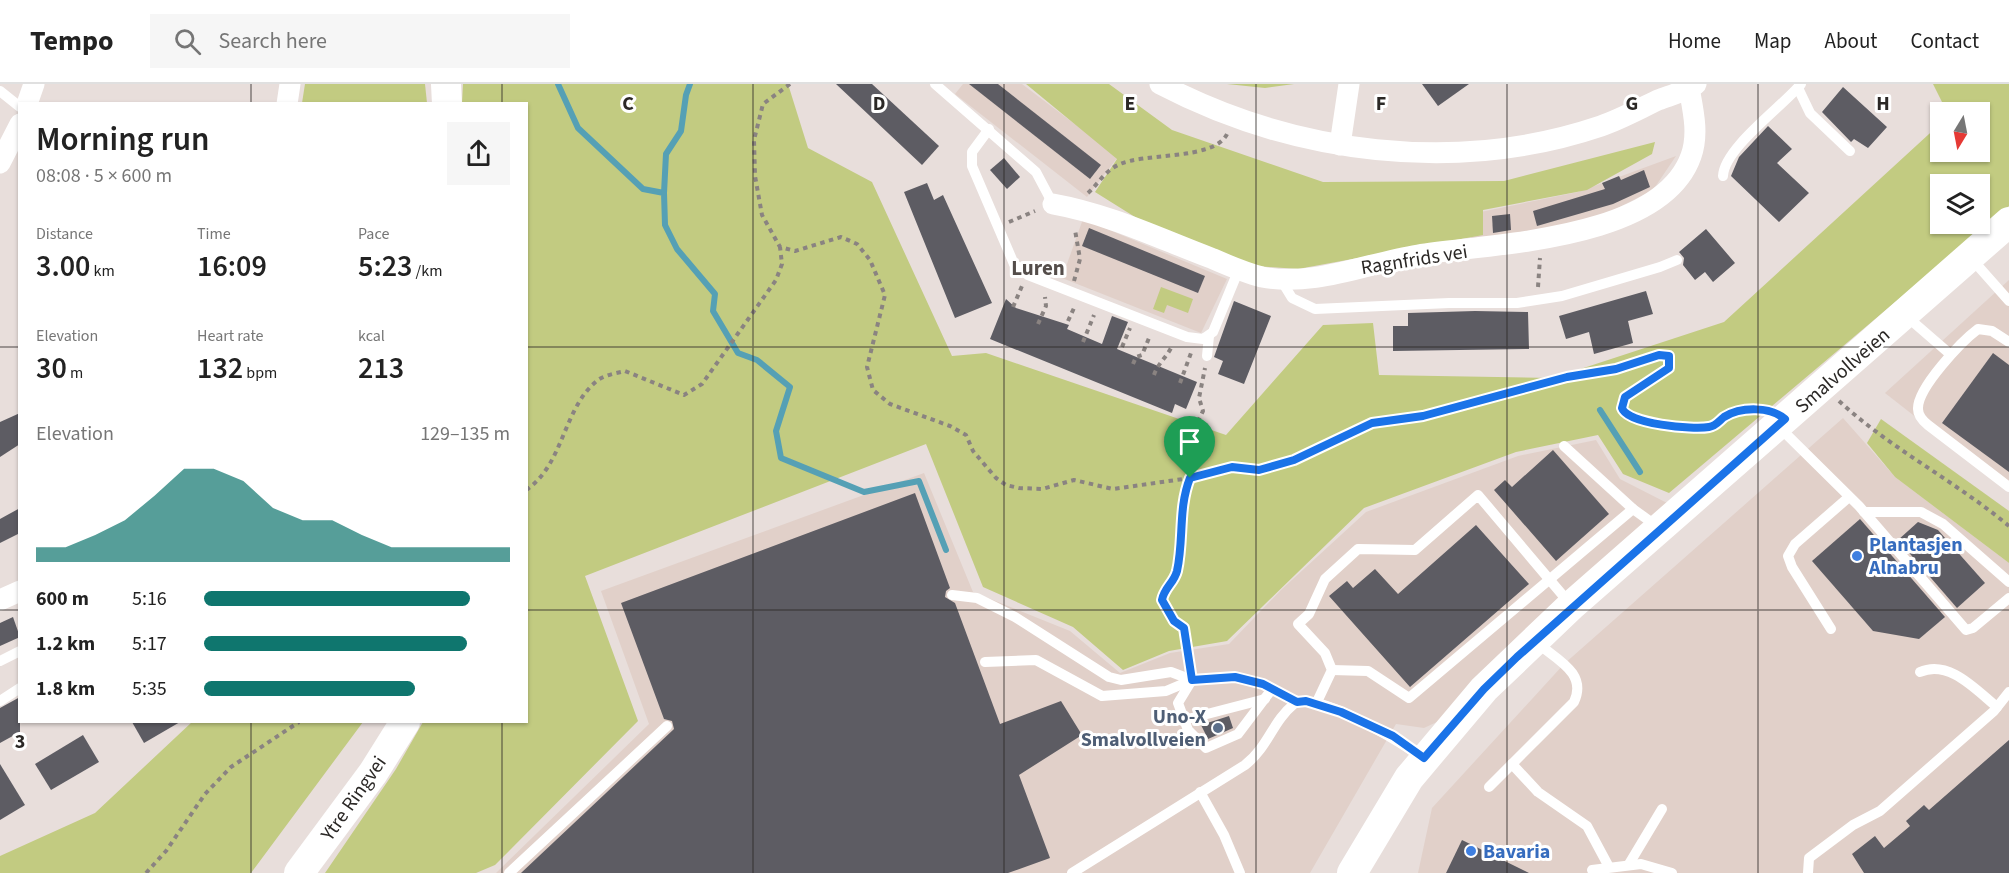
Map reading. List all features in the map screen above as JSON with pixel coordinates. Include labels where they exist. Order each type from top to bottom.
[{"type":"street","points":[[28,102],[34,84]]},
{"type":"street","points":[[287,102],[290,84]]},
{"type":"street","points":[[447,84],[447,102]]},
{"type":"street","points":[[1160,84],[1185,97],[1270,129],[1340,145],[1417,153],[1496,149],[1547,140],[1600,127],[1693,86]]},
{"type":"street","points":[[1340,145],[1349,84]]},
{"type":"street","name":"Ragnfrids vei","points":[[1053,204],[1090,210],[1239,269],[1281,279],[1326,275],[1420,255],[1540,240],[1614,220],[1648,204],[1676,182],[1692,154],[1695,129],[1693,86]]},
{"type":"street","points":[[0,163],[18,128]]},
{"type":"street","name":"Smalvollveien","points":[[1358,869],[1385,818],[1424,758],[1484,689],[1572,606],[2009,222]]},
{"type":"street","points":[[0,600],[18,592]]},
{"type":"street","name":"Ytre Ringvei","points":[[299,873],[362,788],[404,723]]},
{"type":"lane","points":[[935,84],[1036,172],[1053,204]]},
{"type":"lane","points":[[1723,176],[1724,168],[1734,152],[1799,86],[1810,113],[1850,151]]},
{"type":"lane","points":[[0,91],[18,105]]},
{"type":"lane","points":[[989,129],[972,152],[972,166],[1014,264],[1027,274],[1052,285],[1177,333],[1197,339],[1209,336]]},
{"type":"lane","points":[[1970,257],[2009,301]]},
{"type":"lane","points":[[1281,279],[1292,298],[1315,309],[1449,303],[1517,303],[1562,296],[1677,260]]},
{"type":"lane","points":[[1207,356],[1209,336],[1225,308],[1239,269]]},
{"type":"lane","points":[[1904,315],[1950,354]]},
{"type":"lane","points":[[2009,342],[1992,331],[1978,329],[1950,354],[1923,396],[1919,413],[1928,425],[2009,488]]},
{"type":"lane","points":[[1782,423],[1864,512],[1966,630],[1973,628],[2009,598]]},
{"type":"lane","points":[[1564,446],[1633,509],[1661,528]]},
{"type":"lane","points":[[1316,704],[1332,670],[1325,653],[1298,624],[1309,614],[1325,579],[1358,549],[1415,550],[1478,495],[1572,606]]},
{"type":"lane","points":[[1831,629],[1792,567],[1788,556],[1795,544],[1849,497]]},
{"type":"lane","points":[[1332,670],[1368,671],[1410,698],[1633,509]]},
{"type":"lane","points":[[1864,512],[1920,512],[1943,524],[2009,582]]},
{"type":"lane","points":[[952,595],[977,598],[1015,616],[1109,677],[1121,680],[1171,672],[1192,680]]},
{"type":"lane","points":[[1490,788],[1574,702],[1578,694],[1579,686],[1574,674],[1534,641]]},
{"type":"lane","points":[[0,661],[18,652]]},
{"type":"lane","points":[[985,662],[1036,660],[1102,696],[1166,692],[1192,680],[1235,677],[1269,694],[1297,702],[1316,704],[1393,736],[1424,758]]},
{"type":"lane","points":[[1920,672],[1932,668],[1949,671],[1997,707]]},
{"type":"lane","points":[[1192,680],[1178,703],[1188,730],[1206,748],[1238,734],[1269,694]]},
{"type":"lane","points":[[0,701],[18,689]]},
{"type":"lane","points":[[1808,873],[1809,858],[1853,825],[1880,811],[1997,707],[2009,692]]},
{"type":"lane","points":[[1184,720],[1269,694]]},
{"type":"lane","points":[[1072,873],[1260,754],[1278,721],[1297,702]]},
{"type":"lane","points":[[509,873],[667,726]]},
{"type":"lane","points":[[1512,764],[1538,792],[1587,826],[1609,867]]},
{"type":"lane","points":[[1197,794],[1224,835],[1240,873]]},
{"type":"lane","points":[[1629,864],[1662,809]]},
{"type":"lane","points":[[1592,870],[1641,864],[1672,873]]},
{"type":"path","points":[[528,489],[538,482],[572,417],[599,379],[625,371],[684,395],[706,378],[776,280],[782,264],[780,248],[762,215],[754,176],[754,140],[763,104],[790,84]]},
{"type":"path","points":[[1092,190],[1117,165],[1203,149],[1218,144],[1227,134]]},
{"type":"path","points":[[1053,204],[1075,229],[1078,240],[1080,263],[1070,291]]},
{"type":"path","points":[[780,248],[795,250],[841,237],[856,244],[870,260],[885,295],[867,367],[873,390],[891,404],[950,426],[966,435],[974,450],[996,478],[1019,489],[1042,489],[1074,480],[1113,489],[1130,484],[1190,478],[1232,467],[1259,470],[1294,460],[1372,423],[1423,416],[1567,377],[1616,369],[1659,355],[1669,356],[1669,368],[1625,397],[1622,408],[1627,415],[1639,421],[1702,428],[1714,425],[1726,416],[1753,410],[1776,411],[1782,423]]},
{"type":"path","points":[[1538,292],[1540,258]]},
{"type":"path","points":[[1013,308],[1027,274]]},
{"type":"path","points":[[1038,324],[1046,306],[1045,297],[1052,285]]},
{"type":"path","points":[[1083,342],[1098,303]]},
{"type":"path","points":[[1133,364],[1136,357],[1142,355],[1155,324]]},
{"type":"path","points":[[1154,375],[1157,368],[1166,360],[1177,333]]},
{"type":"path","points":[[1180,384],[1197,339]]},
{"type":"path","points":[[1192,680],[1184,628],[1174,621],[1162,600],[1176,574],[1182,540],[1181,515],[1190,478],[1186,461],[1203,411],[1198,398],[1207,356]]},
{"type":"path","points":[[1834,396],[1890,442],[1942,475],[2009,526]]},
{"type":"path","points":[[146,873],[166,851],[205,794],[231,767],[297,723]]},
{"type":"shaded area","points":[[963,84],[1022,84],[1118,157],[1087,197],[955,94]]},
{"type":"shaded area","points":[[1676,156],[1653,190],[1596,219],[1473,245],[1466,215],[1578,192]]},
{"type":"shaded area","points":[[1083,219],[1227,279],[1201,333],[1062,278]]},
{"type":"shaded area","points":[[2009,280],[2009,490],[1885,393]]},
{"type":"shaded area","points":[[1843,418],[1895,477],[2009,563],[2009,873],[1418,873],[1432,808],[1564,664]]},
{"type":"shaded area","points":[[1596,440],[1620,479],[1669,504],[1439,721],[1424,728],[1396,724],[1310,873],[496,873],[649,724],[601,591],[924,473],[973,592],[1070,631],[1120,673],[1170,653],[1229,644],[1281,590],[1366,512],[1518,456]]},
{"type":"green space","points":[[305,84],[425,84],[427,102],[302,102]]},
{"type":"green space","points":[[463,84],[788,84],[808,148],[872,182],[952,356],[986,353],[1226,435],[1323,325],[1373,323],[1379,375],[1553,378],[1724,322],[1930,133],[1930,162],[1990,162],[1990,102],[1942,102],[1933,84],[2009,84],[2009,206],[1990,222],[1990,174],[1930,174],[1930,234],[1976,234],[1669,493],[1623,474],[1598,435],[1516,452],[1364,508],[1227,641],[1169,651],[1123,670],[1073,627],[983,587],[926,444],[585,576],[638,721],[495,865],[476,873],[325,873],[396,769],[422,723],[528,723],[528,102],[462,102]]},
{"type":"green space","points":[[1026,84],[1109,84],[1172,130],[1323,182],[1504,181],[1655,142],[1652,154],[1587,190],[1483,210],[1483,235],[1298,269],[1256,266],[1151,227],[1095,192],[1117,159]]},
{"type":"green space","points":[[1227,84],[1294,84],[1265,88]]},
{"type":"green space","points":[[1161,287],[1193,299],[1188,313],[1167,305],[1164,313],[1153,309]]},
{"type":"green space","points":[[1881,419],[2009,511],[2009,563],[1895,477],[1867,443]]},
{"type":"green space","points":[[191,723],[362,723],[251,873],[0,873],[0,856],[95,813]]},
{"type":"building","points":[[836,84],[872,84],[939,146],[922,165]]},
{"type":"building","points":[[969,84],[998,84],[1101,165],[1090,179]]},
{"type":"building","points":[[1422,84],[1469,84],[1438,106]]},
{"type":"building","points":[[1843,87],[1887,127],[1868,148],[1854,139],[1851,142],[1822,112]]},
{"type":"building","points":[[1768,126],[1792,149],[1777,163],[1809,193],[1779,222],[1731,176],[1739,157]]},
{"type":"building","points":[[1004,158],[1020,177],[1007,189],[990,170]]},
{"type":"building","points":[[1644,170],[1650,187],[1613,204],[1537,226],[1533,211],[1605,189],[1602,183],[1619,176],[1621,180]]},
{"type":"building","points":[[927,183],[934,200],[943,195],[992,303],[955,318],[904,192]]},
{"type":"building","points":[[1510,214],[1511,230],[1493,233],[1492,216]]},
{"type":"building","points":[[1089,228],[1205,276],[1198,293],[1082,246]]},
{"type":"building","points":[[1706,229],[1735,263],[1713,282],[1705,272],[1695,280],[1683,265],[1684,258],[1679,252]]},
{"type":"building","points":[[1646,291],[1653,314],[1628,321],[1633,343],[1594,354],[1589,332],[1566,339],[1559,316]]},
{"type":"building","points":[[1006,299],[1016,308],[1069,325],[1067,329],[1102,344],[1112,316],[1128,322],[1117,349],[1197,382],[1186,409],[1175,404],[1172,413],[990,339]]},
{"type":"building","points":[[1234,301],[1271,316],[1244,384],[1218,374],[1223,361],[1214,357]]},
{"type":"building","points":[[1528,312],[1529,349],[1393,351],[1393,326],[1408,326],[1408,313]]},
{"type":"building","points":[[1993,353],[2009,365],[2009,472],[1942,423]]},
{"type":"building","points":[[18,414],[18,445],[0,457],[0,422]]},
{"type":"building","points":[[1553,450],[1609,514],[1556,561],[1494,490],[1505,480],[1512,487]]},
{"type":"building","points":[[915,493],[950,588],[946,591],[945,597],[955,603],[1000,724],[1061,701],[1082,735],[1019,775],[1050,858],[1008,873],[521,873],[674,729],[672,721],[664,719],[621,603]]},
{"type":"building","points":[[18,509],[18,534],[0,543],[0,519]]},
{"type":"building","points":[[1860,519],[1945,617],[1919,639],[1873,631],[1812,561]]},
{"type":"building","points":[[1918,522],[1938,530],[1985,583],[1957,608],[1898,540]]},
{"type":"building","points":[[1476,525],[1529,584],[1410,687],[1329,596],[1347,581],[1353,588],[1375,569],[1398,594]]},
{"type":"building","points":[[13,617],[18,638],[0,646],[0,623]]},
{"type":"building","points":[[18,698],[20,732],[0,743],[0,708]]},
{"type":"building","name":"Uno-X Smalvollveien","points":[[1229,716],[1233,728],[1208,739],[1201,725]]},
{"type":"building","points":[[133,723],[178,723],[144,743]]},
{"type":"building","points":[[83,735],[99,762],[51,790],[35,764]]},
{"type":"building","points":[[2009,740],[2009,873],[1864,873],[1852,854],[1875,836],[1884,848],[1910,826],[1906,821],[1924,805],[1929,810]]},
{"type":"building","points":[[0,764],[25,805],[0,820]]},
{"type":"building","name":"Bavaria","points":[[1462,840],[1529,873],[1446,873]]},
{"type":"waterway","points":[[558,84],[578,128],[643,189],[664,193],[665,225],[677,249],[715,294],[713,311],[738,353],[757,360],[790,387],[776,431],[781,458],[864,492],[919,481],[946,550]]},
{"type":"waterway","points":[[664,193],[666,154],[681,131],[686,95],[690,84]]},
{"type":"waterway","points":[[1600,410],[1640,472]]},
{"type":"place","name":"Plantasjen Alnabru","points":[[1857,556]]},
{"type":"place","name":"Uno-X Smalvollveien","points":[[1218,728]]},
{"type":"place","name":"Bavaria","points":[[1471,851]]},
{"type":"district","name":"Luren","points":[[1038,268]]},
{"type":"route","points":[[1659,355],[1669,356],[1671,364],[1669,368],[1625,397],[1622,408],[1627,415],[1639,421],[1702,428],[1714,425],[1726,416],[1753,410],[1776,411],[1785,419],[1534,641],[1484,689],[1424,758],[1393,736],[1341,712],[1306,701],[1297,702],[1263,684],[1235,677],[1192,680],[1184,628],[1174,621],[1162,600],[1166,588],[1175,580],[1182,540],[1181,515],[1185,505],[1185,490],[1190,478],[1232,467],[1259,470],[1294,460],[1372,423],[1423,416],[1456,405],[1479,402],[1502,393],[1548,384],[1567,377],[1616,369],[1659,355]]}]
